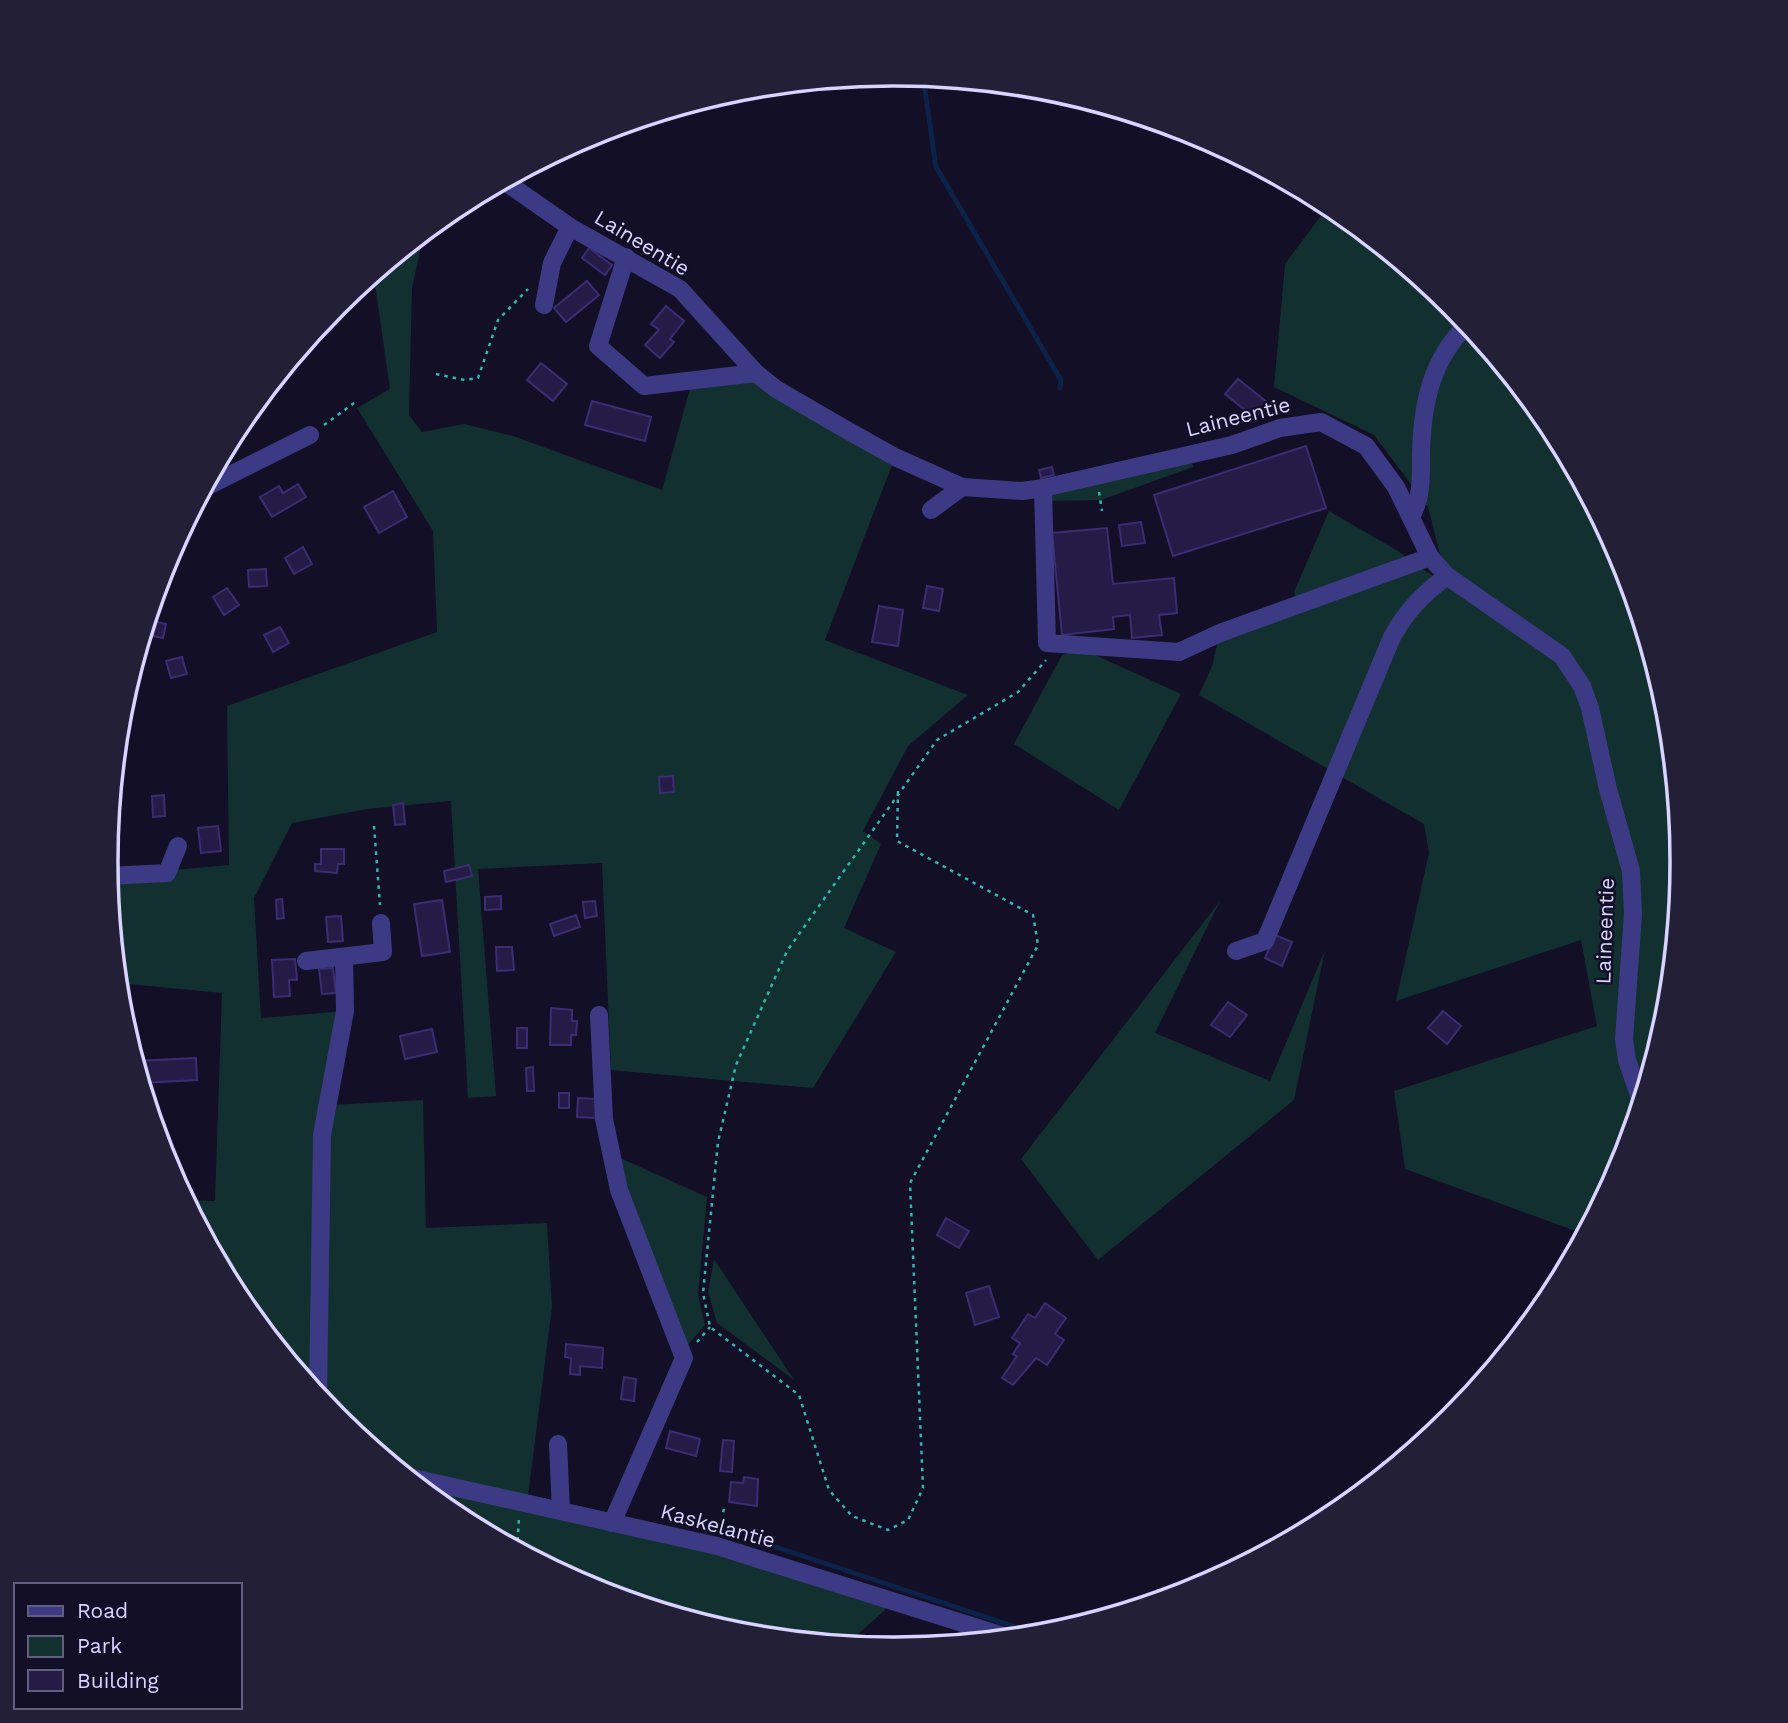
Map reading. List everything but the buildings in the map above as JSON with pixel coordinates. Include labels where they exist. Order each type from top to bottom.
[{"type":"street","name":"Laineentie","points":[[512,187],[570,227],[680,289],[757,373],[776,389],[895,457],[962,487],[1022,491],[1043,488],[1233,445],[1280,428],[1321,422],[1366,446],[1396,487],[1430,557],[1447,576],[1562,656],[1582,686],[1590,708],[1631,872],[1633,914],[1624,1039],[1627,1060],[1636,1086]]},
{"type":"street","points":[[544,305],[552,263],[570,227]]},
{"type":"street","points":[[626,257],[598,346],[644,386],[757,373]]},
{"type":"street","points":[[1411,517],[1419,504],[1422,443],[1430,383],[1443,352],[1461,332]]},
{"type":"street","points":[[218,481],[310,435]]},
{"type":"street","points":[[931,510],[962,487]]},
{"type":"street","points":[[1043,488],[1047,643],[1179,652],[1220,633],[1430,557]]},
{"type":"street","points":[[1236,951],[1265,941],[1392,637],[1404,614],[1417,599],[1447,576]]},
{"type":"street","points":[[119,875],[167,873],[178,846]]},
{"type":"street","points":[[306,961],[383,952],[381,923]]},
{"type":"street","points":[[318,1381],[322,1135],[345,1011],[344,957]]},
{"type":"street","points":[[599,1015],[604,1119],[619,1191],[684,1358],[612,1523]]},
{"type":"street","points":[[558,1444],[561,1511]]},
{"type":"street","name":"Kaskelantie","points":[[429,1482],[717,1546],[989,1632]]},
{"type":"path","points":[[436,374],[466,380],[478,378],[498,320],[552,263]]},
{"type":"path","points":[[310,435],[354,403]]},
{"type":"path","points":[[898,791],[897,841],[1033,915],[1038,945],[910,1183],[923,1488],[908,1520],[888,1530],[852,1516],[829,1490],[799,1395],[710,1327],[703,1293],[718,1142],[736,1065],[787,951],[898,791],[937,740],[1018,692],[1046,660],[1047,643]]},
{"type":"path","points":[[374,826],[381,923]]},
{"type":"path","points":[[517,1503],[520,1522],[518,1539]]},
{"type":"path","points":[[717,1546],[724,1508]]},
{"type":"green space","points":[[1322,214],[1366,246],[1443,313],[1509,389],[1566,474],[1590,518],[1629,612],[1655,710],[1663,760],[1670,862],[1668,912],[1655,1013],[1629,1111],[1611,1158],[1576,1231],[1405,1169],[1394,1091],[1597,1026],[1581,940],[1396,1001],[1429,853],[1424,824],[1199,695],[1212,666],[1219,637],[1300,612],[1294,592],[1329,511],[1398,551],[1448,587],[1428,507],[1374,435],[1274,387],[1285,264]]},
{"type":"green space","points":[[421,247],[412,288],[409,415],[422,432],[464,424],[513,436],[662,490],[690,389],[756,373],[895,457],[825,640],[968,695],[908,746],[863,831],[881,844],[844,928],[896,952],[813,1088],[611,1070],[602,863],[478,869],[496,1096],[468,1098],[451,801],[367,809],[292,823],[254,898],[261,1018],[345,1011],[330,1105],[423,1100],[426,1228],[547,1223],[552,1307],[528,1496],[419,1475],[345,1410],[279,1334],[222,1249],[196,1200],[215,1201],[222,993],[128,984],[125,963],[119,875],[229,865],[227,706],[437,632],[433,531],[357,408],[390,389],[375,285]]},
{"type":"green space","points":[[1189,453],[1193,467],[1101,500],[1044,501],[1043,488]]},
{"type":"green space","points":[[1082,649],[1181,694],[1119,810],[1014,744],[1062,655]]},
{"type":"green space","points":[[1220,901],[1155,1033],[1270,1081],[1325,950],[1294,1100],[1098,1260],[1021,1159]]},
{"type":"green space","points":[[618,1157],[707,1197],[698,1295],[705,1325],[687,1346],[624,1190]]},
{"type":"green space","points":[[714,1259],[794,1380],[717,1323],[708,1292]]},
{"type":"green space","points":[[428,1481],[717,1546],[889,1602],[884,1611],[855,1636],[793,1631],[693,1611],[597,1578],[551,1557],[463,1507]]},
{"type":"waterway","points":[[925,87],[936,167],[1061,380],[1060,388]]},
{"type":"waterway","points":[[764,1543],[1016,1627]]}]
